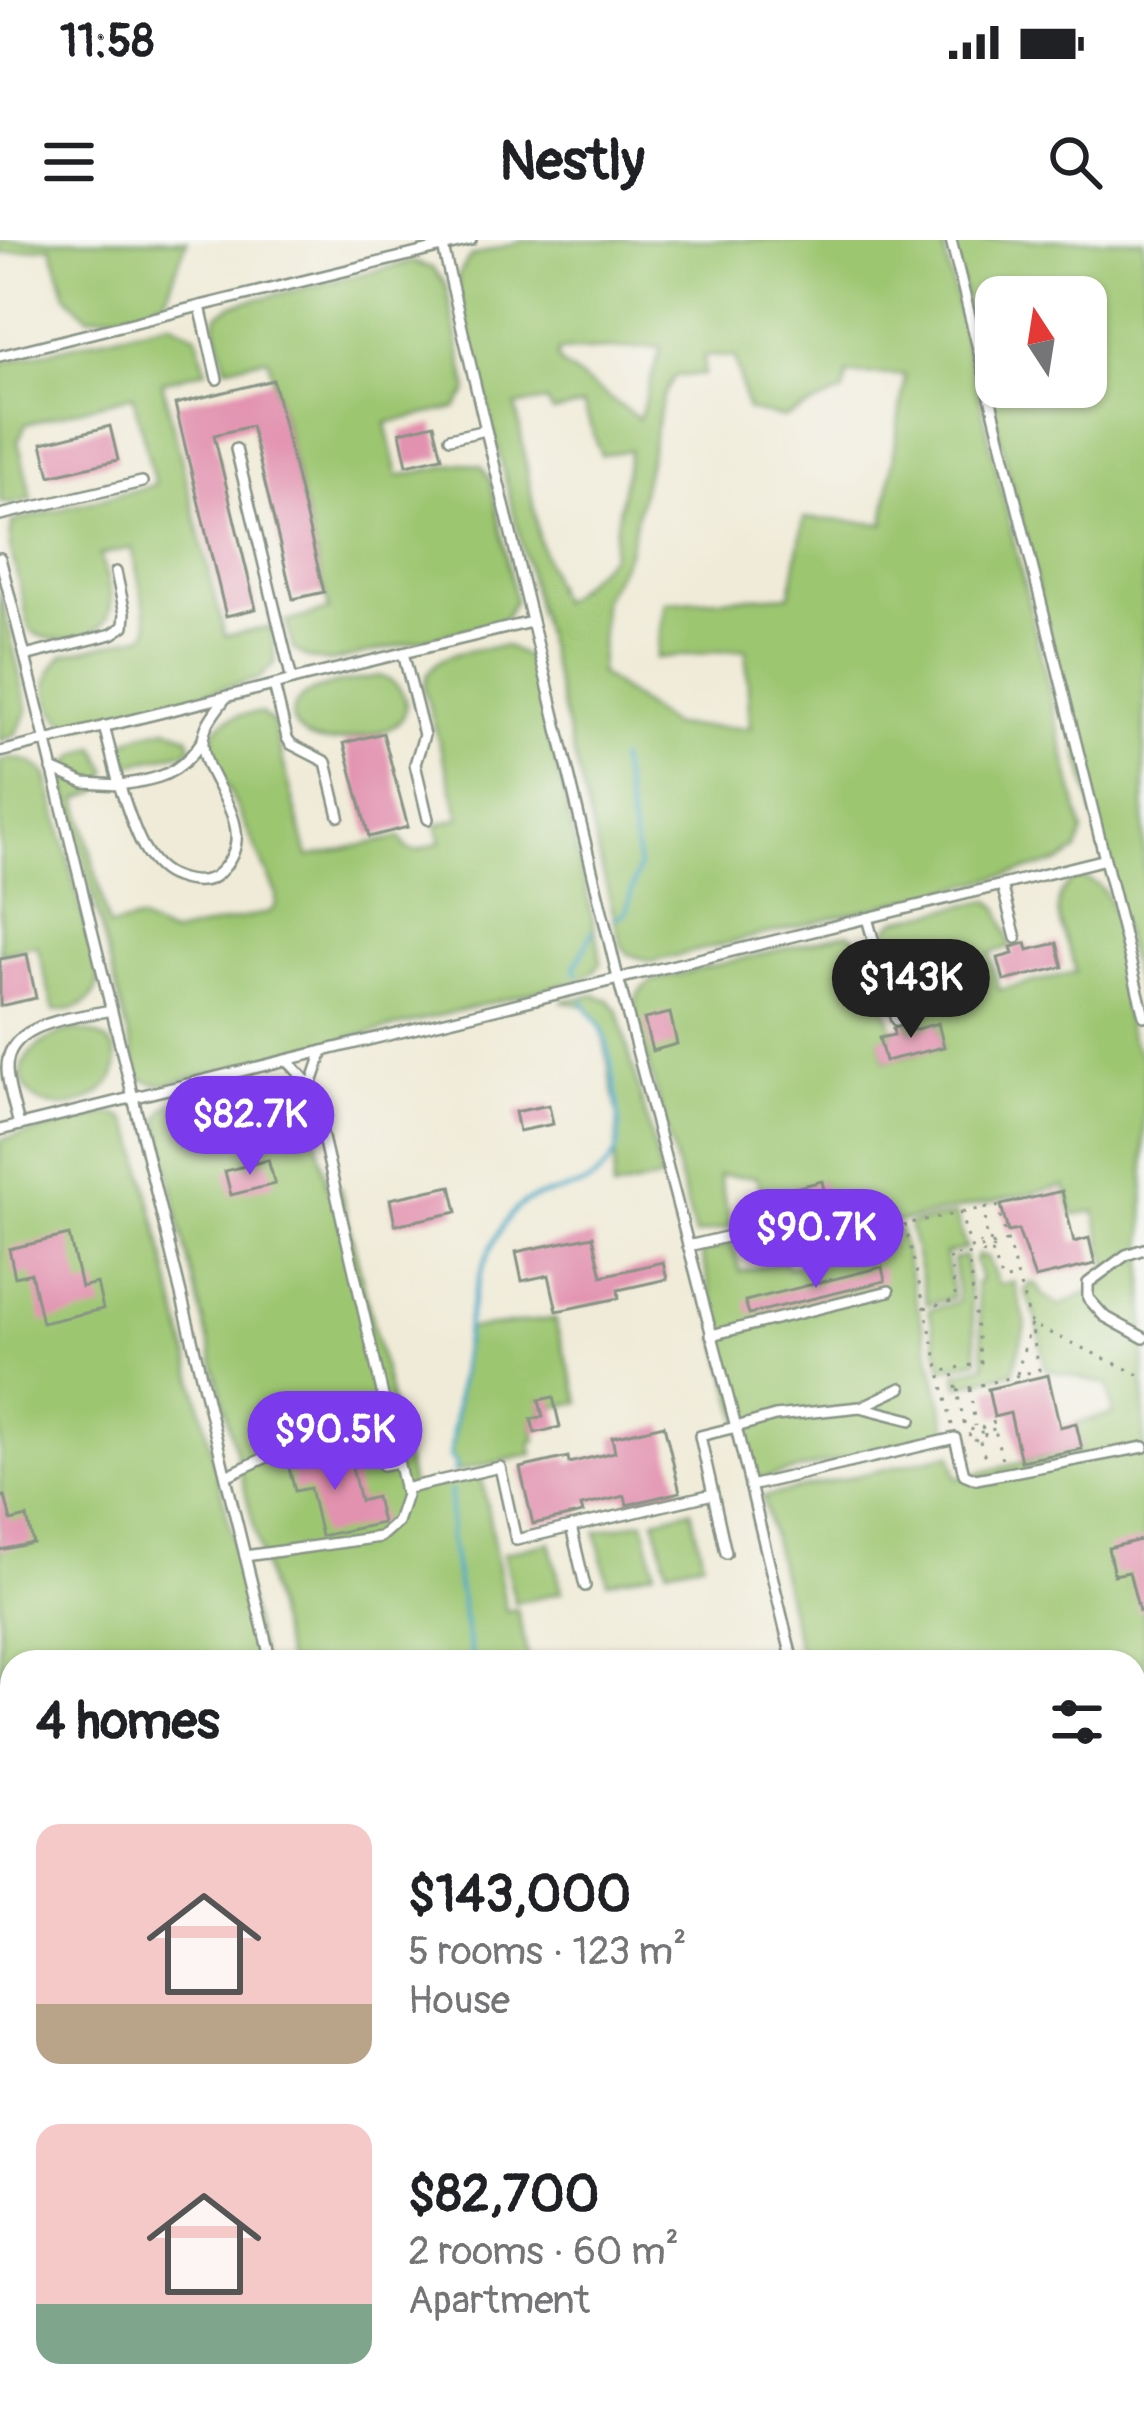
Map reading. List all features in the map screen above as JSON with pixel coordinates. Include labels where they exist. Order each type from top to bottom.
[{"type":"lane","points":[[416,240],[418,253]]},
{"type":"lane","points":[[0,356],[471,240]]},
{"type":"lane","points":[[951,240],[1144,1016]]},
{"type":"lane","points":[[443,247],[617,978],[790,1650]]},
{"type":"lane","points":[[200,306],[217,379]]},
{"type":"lane","points":[[450,438],[487,430]]},
{"type":"lane","points":[[236,449],[292,680]]},
{"type":"lane","points":[[0,515],[142,482]]},
{"type":"lane","points":[[0,558],[268,1650]]},
{"type":"lane","points":[[25,656],[112,634],[124,626],[116,572]]},
{"type":"lane","points":[[0,752],[531,622]]},
{"type":"lane","points":[[403,653],[424,735],[416,764],[428,819]]},
{"type":"lane","points":[[274,685],[286,738],[326,762],[339,816]]},
{"type":"lane","points":[[52,769],[84,783],[164,779],[189,761],[208,720],[227,696]]},
{"type":"lane","points":[[104,727],[119,784],[147,854],[170,876],[197,882],[215,878],[231,860],[236,832],[224,790],[206,762],[202,741]]},
{"type":"lane","points":[[0,1130],[1102,860]]},
{"type":"lane","points":[[1002,885],[1016,938]]},
{"type":"lane","points":[[868,918],[896,1020]]},
{"type":"lane","points":[[19,1125],[7,1070],[16,1040],[51,1024],[112,1010]]},
{"type":"lane","points":[[311,1086],[323,1052]]},
{"type":"lane","points":[[245,1556],[380,1537],[397,1522],[404,1489],[311,1086],[287,1060]]},
{"type":"lane","points":[[688,1246],[764,1228]]},
{"type":"lane","points":[[1144,1249],[1088,1283],[1088,1298],[1104,1316],[1144,1338]]},
{"type":"lane","points":[[711,1335],[889,1291]]},
{"type":"lane","points":[[726,1553],[700,1436],[775,1416],[860,1407],[901,1388]]},
{"type":"lane","points":[[860,1407],[911,1420]]},
{"type":"lane","points":[[226,1475],[325,1430],[342,1427],[359,1432],[383,1465],[398,1462]]},
{"type":"lane","points":[[750,1486],[964,1436],[964,1474],[976,1479],[1144,1447]]},
{"type":"lane","points":[[404,1489],[500,1467],[516,1540],[712,1494]]},
{"type":"lane","points":[[571,1527],[585,1586]]},
{"type":"path","points":[[865,1232],[997,1205],[1039,1370],[957,1391]]},
{"type":"path","points":[[985,1207],[986,1240],[1002,1281],[1018,1278]]},
{"type":"path","points":[[960,1213],[972,1250],[1007,1241]]},
{"type":"path","points":[[905,1222],[940,1372],[964,1436]]},
{"type":"path","points":[[979,1248],[986,1240]]},
{"type":"path","points":[[925,1307],[956,1300],[949,1256],[968,1253],[981,1363],[940,1372]]},
{"type":"path","points":[[1017,1376],[1031,1324]]},
{"type":"path","points":[[1031,1324],[1144,1377]]},
{"type":"path","points":[[952,1370],[964,1436]]},
{"type":"path","points":[[970,1388],[975,1426]]},
{"type":"path","points":[[993,1421],[1003,1462]]},
{"type":"path","points":[[964,1436],[975,1426]]},
{"type":"path","points":[[975,1426],[985,1431]]},
{"type":"path","points":[[964,1436],[995,1429]]},
{"type":"path","points":[[985,1431],[980,1440],[990,1476]]},
{"type":"path","points":[[964,1436],[980,1440]]},
{"type":"green space","points":[[0,240],[187,240],[166,298],[137,311],[88,317],[66,295],[51,246],[0,254]]},
{"type":"green space","points":[[523,240],[942,240],[975,379],[975,408],[982,408],[1083,832],[1077,851],[1060,862],[651,962],[629,954],[621,945],[458,276],[470,257]],"holes":[[[661,347],[639,419],[562,365],[558,351]],[[704,356],[735,357],[747,410],[784,418],[844,392],[847,374],[905,375],[884,524],[804,518],[790,595],[666,602],[656,658],[746,649],[750,728],[672,726],[600,674],[603,599],[629,551],[663,397],[675,376],[704,375]],[[546,401],[552,412],[583,405],[601,455],[630,450],[611,556],[559,603],[539,539],[516,406]]]},
{"type":"green space","points":[[951,240],[1144,240],[1144,1016],[993,408],[1107,408],[1107,276],[975,276],[975,336]]},
{"type":"green space","points":[[412,262],[432,268],[446,286],[468,391],[456,408],[386,423],[398,476],[463,463],[481,466],[491,481],[515,600],[505,618],[492,624],[330,662],[308,658],[293,649],[286,622],[329,610],[268,358],[226,367],[217,315],[233,305]]},
{"type":"green space","points":[[170,322],[197,336],[206,370],[162,382],[225,636],[271,627],[275,663],[259,679],[87,723],[65,723],[52,707],[48,690],[51,672],[63,655],[145,635],[149,628],[132,548],[100,555],[111,598],[101,626],[79,638],[52,639],[30,630],[10,546],[12,522],[155,485],[133,395],[26,424],[18,441],[32,499],[0,502],[0,363]]},
{"type":"green space","points":[[0,590],[28,711],[15,735],[0,741]]},
{"type":"green space","points":[[505,646],[526,656],[535,676],[601,963],[573,982],[168,1084],[139,1077],[65,785],[65,768],[77,755],[96,747],[108,771],[98,792],[78,799],[109,927],[139,920],[170,935],[270,912],[276,905],[276,893],[213,755],[218,727],[231,718],[261,713],[273,723],[308,857],[400,837],[407,849],[417,851],[441,842],[436,825],[460,818],[424,688],[427,675],[454,654]]},
{"type":"green space","points":[[379,676],[395,685],[405,699],[404,715],[390,728],[329,742],[297,729],[293,711],[307,694]]},
{"type":"green space","points":[[167,728],[188,736],[188,751],[123,766],[118,753],[126,742]]},
{"type":"green space","points":[[11,758],[31,763],[47,776],[99,981],[89,1001],[70,1009],[54,1011],[37,945],[0,953],[0,761]]},
{"type":"green space","points":[[1077,877],[1087,880],[1097,884],[1109,900],[1129,1033],[1144,1061],[1144,1650],[799,1650],[763,1497],[951,1454],[957,1478],[1081,1449],[1076,1423],[1113,1414],[1108,1385],[1045,1369],[1037,1321],[1025,1291],[1031,1283],[1037,1285],[1059,1306],[1102,1286],[1110,1276],[1095,1211],[1073,1215],[1065,1186],[878,1226],[874,1209],[822,1221],[822,1182],[762,1196],[757,1177],[719,1175],[731,1227],[695,1235],[635,1013],[637,995],[651,981],[849,933],[863,944],[892,1027],[894,1035],[880,1039],[885,1061],[943,1047],[938,1024],[910,1031],[903,1003],[909,987],[883,963],[884,939],[891,925],[896,920],[989,900],[999,908],[1011,947],[990,953],[999,990],[1076,972],[1058,909],[1066,887]]},
{"type":"green space","points":[[595,995],[609,1000],[618,1011],[662,1179],[613,1190],[618,1118],[602,1029],[585,1006],[561,1001]]},
{"type":"green space","points":[[75,1030],[99,1036],[111,1045],[116,1059],[112,1079],[105,1089],[82,1102],[43,1103],[24,1085],[24,1063],[40,1045]]},
{"type":"green space","points":[[293,1074],[305,1087],[328,1190],[340,1188],[413,1490],[475,1476],[482,1479],[506,1611],[517,1609],[526,1650],[284,1650],[180,1225],[159,1119],[166,1107]]},
{"type":"green space","points":[[108,1114],[119,1116],[131,1127],[260,1650],[0,1650],[0,1140]]},
{"type":"green space","points":[[956,1215],[966,1249],[945,1254],[953,1298],[927,1304],[909,1224]]},
{"type":"green space","points":[[899,1229],[949,1434],[755,1480],[701,1252],[733,1244],[740,1272],[785,1261],[788,1268],[872,1248],[870,1235]]},
{"type":"green space","points":[[978,1255],[987,1257],[999,1285],[1014,1282],[1026,1323],[1013,1372],[959,1386],[956,1373],[985,1365],[976,1283],[981,1280]]},
{"type":"green space","points":[[965,1256],[978,1360],[942,1369],[929,1310],[959,1302],[953,1259]]},
{"type":"green space","points":[[554,1319],[580,1402],[555,1407],[540,1400],[543,1417],[532,1420],[533,1454],[454,1472],[456,1464],[450,1457],[466,1329]]},
{"type":"green space","points":[[691,1510],[703,1561],[667,1569],[655,1519]]},
{"type":"green space","points":[[644,1521],[655,1571],[608,1582],[596,1532]]},
{"type":"green space","points":[[550,1542],[562,1592],[515,1603],[503,1553]]},
{"type":"building","points":[[273,380],[324,592],[293,599],[251,426],[214,435],[256,609],[226,616],[175,404]]},
{"type":"building","points":[[434,424],[442,457],[407,465],[400,432]]},
{"type":"building","points":[[110,426],[118,460],[50,476],[42,443]]},
{"type":"building","points":[[383,733],[408,827],[369,837],[344,743]]},
{"type":"building","points":[[1026,943],[1028,950],[1057,943],[1063,967],[1004,981],[998,958]]},
{"type":"building","points":[[27,954],[36,998],[0,1006],[0,959]]},
{"type":"building","points":[[670,1013],[677,1044],[652,1051],[644,1019]]},
{"type":"building","points":[[908,1023],[910,1031],[938,1023],[944,1047],[885,1061],[879,1038],[894,1035],[893,1028]]},
{"type":"building","points":[[549,1105],[553,1124],[519,1131],[515,1112]]},
{"type":"building","points":[[268,1160],[275,1184],[231,1195],[225,1171]]},
{"type":"building","points":[[822,1181],[833,1227],[862,1220],[867,1239],[792,1257],[783,1220],[767,1220],[762,1196]]},
{"type":"building","points":[[451,1186],[457,1212],[395,1225],[390,1199]]},
{"type":"building","points":[[1062,1191],[1074,1242],[1089,1238],[1095,1264],[1035,1278],[1018,1230],[1008,1232],[1001,1205]]},
{"type":"building","points":[[69,1235],[81,1287],[97,1283],[103,1309],[42,1323],[31,1273],[15,1277],[9,1249]]},
{"type":"building","points":[[593,1236],[602,1276],[663,1262],[667,1279],[618,1290],[619,1298],[557,1311],[549,1275],[522,1281],[516,1252]]},
{"type":"building","points":[[882,1267],[885,1281],[749,1314],[745,1301]]},
{"type":"building","points":[[1048,1375],[1060,1427],[1076,1423],[1082,1449],[1021,1461],[1010,1413],[994,1417],[988,1389]]},
{"type":"building","points":[[553,1397],[560,1427],[535,1433],[531,1419],[543,1417],[539,1400]]},
{"type":"building","points":[[664,1425],[680,1492],[627,1505],[625,1496],[581,1506],[583,1513],[533,1524],[520,1468],[615,1452],[612,1437]]},
{"type":"building","points":[[348,1450],[360,1501],[376,1497],[382,1523],[321,1536],[310,1488],[295,1491],[288,1464]]},
{"type":"building","points":[[5,1496],[11,1521],[27,1517],[33,1543],[0,1550],[0,1497]]},
{"type":"building","points":[[1144,1539],[1144,1611],[1139,1611],[1129,1572],[1114,1575],[1108,1548]]},
{"type":"waterway","points":[[617,917],[626,912],[639,866],[619,760]]},
{"type":"waterway","points":[[577,974],[575,967],[593,931]]},
{"type":"waterway","points":[[454,1472],[456,1464],[450,1457],[466,1332],[494,1241],[526,1202],[590,1182],[616,1151],[618,1110],[610,1057],[601,1028],[583,1001]]},
{"type":"waterway","points":[[451,1491],[450,1538],[470,1650]]}]
